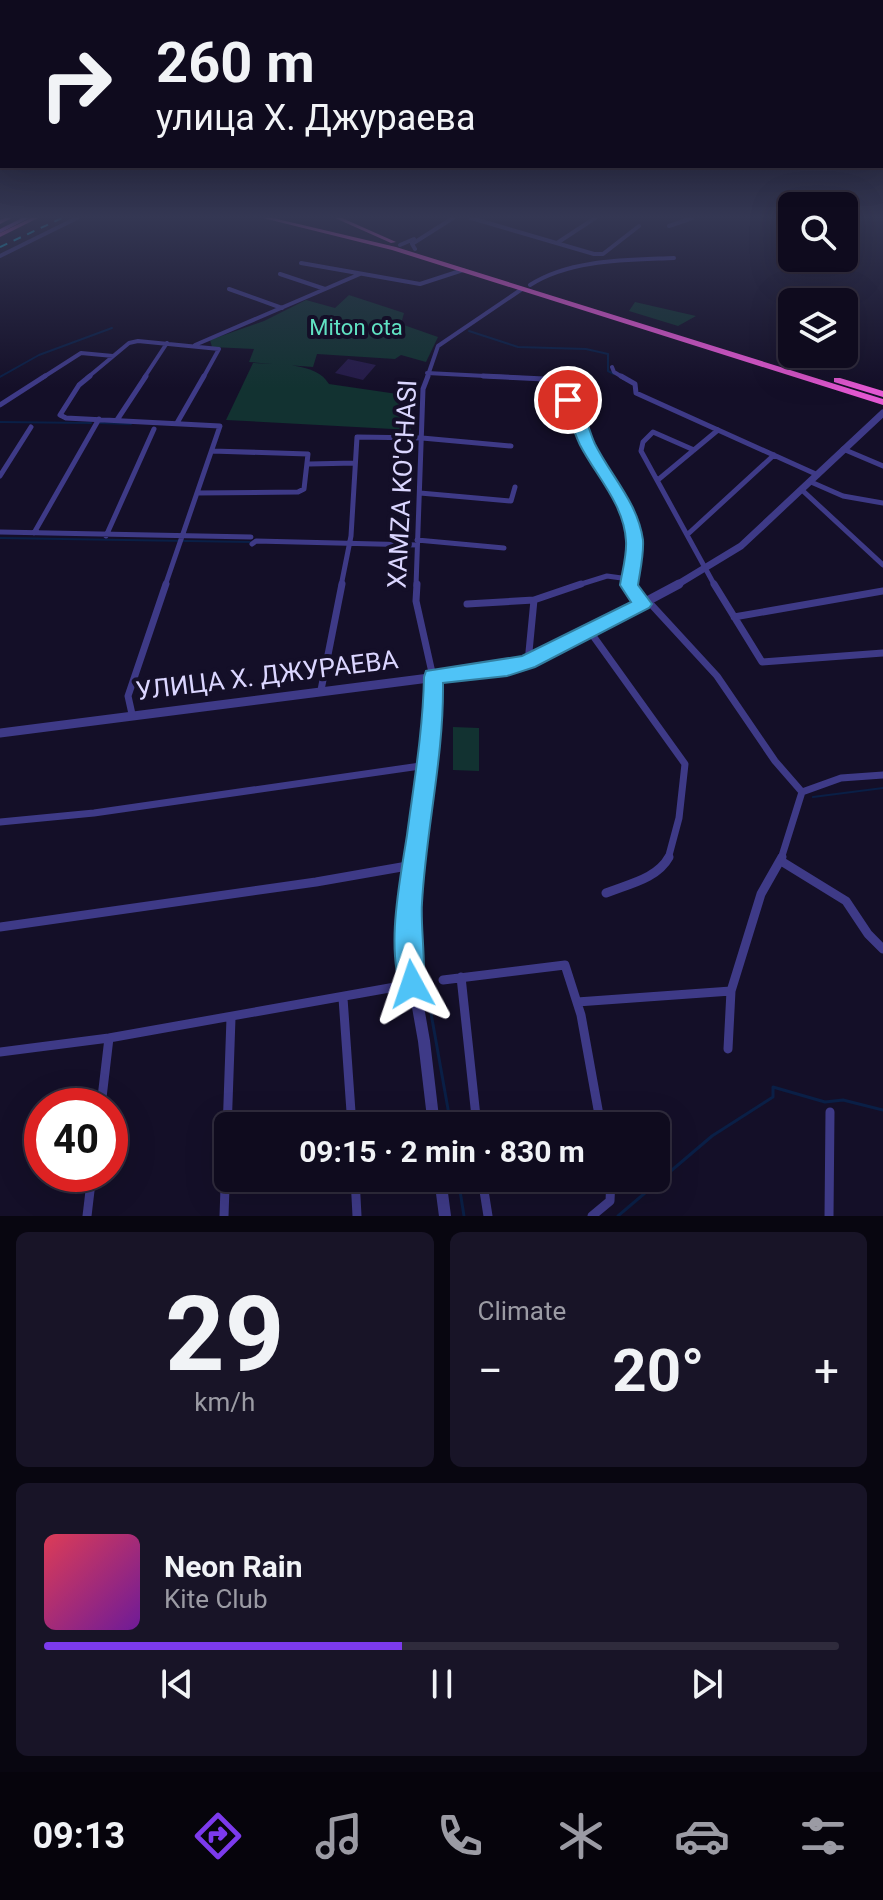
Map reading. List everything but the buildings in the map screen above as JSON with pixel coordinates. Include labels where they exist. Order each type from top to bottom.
[{"type":"highway","points":[[481,275],[883,394]]},
{"type":"highway","points":[[490,275],[526,287]]},
{"type":"highway","points":[[556,296],[883,402]]},
{"type":"street","points":[[282,275],[325,289]]},
{"type":"street","points":[[194,345],[358,275]]},
{"type":"street","points":[[364,275],[420,284],[448,275]]},
{"type":"street","name":"XAMZA KO'CHASI","points":[[433,677],[416,601],[421,401],[427,373],[438,346],[445,340],[546,275]]},
{"type":"street","points":[[229,289],[282,308]]},
{"type":"street","points":[[132,714],[128,696],[220,426],[60,415],[79,385],[133,341],[194,345],[219,351],[177,423]]},
{"type":"street","points":[[117,420],[167,343]]},
{"type":"street","points":[[0,405],[81,353],[113,356]]},
{"type":"street","points":[[612,367],[614,372],[635,384],[636,393],[818,475]]},
{"type":"street","points":[[427,373],[544,379],[574,386],[566,407],[578,416],[588,444],[615,488],[633,530],[629,579],[632,592],[684,634],[736,702],[789,780],[802,792]]},
{"type":"street","name":"УЛИЦА Х. ДЖУРАЕВА","points":[[0,733],[507,668],[528,662],[591,633],[705,570],[741,546],[883,413]]},
{"type":"street","points":[[34,533],[99,419]]},
{"type":"street","points":[[0,476],[31,427]]},
{"type":"street","points":[[106,536],[154,429]]},
{"type":"street","points":[[659,479],[718,430]]},
{"type":"street","points":[[694,450],[653,432],[643,442],[641,451],[659,479],[705,570],[762,662],[883,653]]},
{"type":"street","points":[[321,690],[351,536],[357,437],[422,438],[511,446]]},
{"type":"street","points":[[843,449],[883,466]]},
{"type":"street","points":[[197,493],[298,492],[304,489],[310,456],[305,453],[212,451]]},
{"type":"street","points":[[688,534],[774,455]]},
{"type":"street","points":[[309,464],[355,463]]},
{"type":"street","points":[[811,482],[850,498],[883,503]]},
{"type":"street","points":[[420,493],[511,501],[515,487]]},
{"type":"street","points":[[802,490],[883,565]]},
{"type":"street","points":[[0,532],[504,548]]},
{"type":"street","points":[[467,604],[534,600],[607,576],[629,579]]},
{"type":"street","points":[[734,617],[883,591]]},
{"type":"street","points":[[528,662],[534,600]]},
{"type":"street","points":[[591,633],[685,764],[685,785],[669,859],[657,870],[606,893]]},
{"type":"street","points":[[432,1112],[422,1029],[412,984],[408,936],[413,865],[433,722],[433,677]]},
{"type":"street","points":[[0,822],[94,813],[427,765]]},
{"type":"street","points":[[802,792],[841,778],[883,775]]},
{"type":"street","points":[[728,1049],[731,991],[748,928],[761,894],[781,861],[802,792]]},
{"type":"street","points":[[781,861],[846,901],[883,949]]},
{"type":"street","points":[[0,927],[300,885],[413,865]]},
{"type":"street","points":[[443,980],[559,963],[569,969],[598,1112]]},
{"type":"street","points":[[461,977],[475,1112]]},
{"type":"street","points":[[0,1052],[231,1018],[412,984]]},
{"type":"street","points":[[577,1002],[731,991]]},
{"type":"street","points":[[343,998],[351,1112]]},
{"type":"street","points":[[224,1216],[231,1018]]},
{"type":"street","points":[[103,1088],[109,1038]]},
{"type":"street","points":[[829,1216],[830,1112]]},
{"type":"street","points":[[87,1216],[90,1192]]},
{"type":"street","points":[[356,1192],[357,1216]]},
{"type":"street","points":[[442,1192],[445,1216]]},
{"type":"street","points":[[484,1192],[488,1216]]},
{"type":"street","points":[[592,1216],[610,1206],[614,1199],[613,1192]]},
{"type":"green space","name":"Miton ota","points":[[349,295],[404,313],[401,324],[438,337],[426,362],[401,355],[395,359],[317,354],[313,367],[249,362],[254,349],[212,347],[210,340],[264,321],[306,300],[335,308]]},
{"type":"green space","points":[[635,302],[696,316],[678,326],[629,311]]},
{"type":"green space","points":[[253,363],[306,368],[329,384],[411,396],[411,430],[226,420]]},
{"type":"green space","points":[[453,727],[479,728],[479,771],[453,770]]},
{"type":"waterway","points":[[0,377],[39,355],[112,328]]},
{"type":"waterway","points":[[469,331],[518,347],[586,349],[608,354],[608,371],[614,374]]},
{"type":"waterway","points":[[0,422],[91,423]]},
{"type":"waterway","points":[[100,423],[131,424]]},
{"type":"waterway","points":[[0,538],[250,542]]},
{"type":"waterway","points":[[424,859],[443,692]]},
{"type":"waterway","points":[[813,797],[883,788]]},
{"type":"waterway","points":[[424,857],[419,903],[420,951],[449,1112]]},
{"type":"waterway","points":[[618,1216],[712,1136],[773,1097],[773,1087],[825,1102],[843,1100],[883,1110]]},
{"type":"waterway","points":[[460,1192],[464,1216]]},
{"type":"route","points":[[412,984],[408,936],[410,899],[433,722],[433,677],[507,668],[528,662],[591,633],[643,604],[629,585],[635,542],[629,519],[615,488],[588,444],[578,416],[566,407],[568,400]]}]
